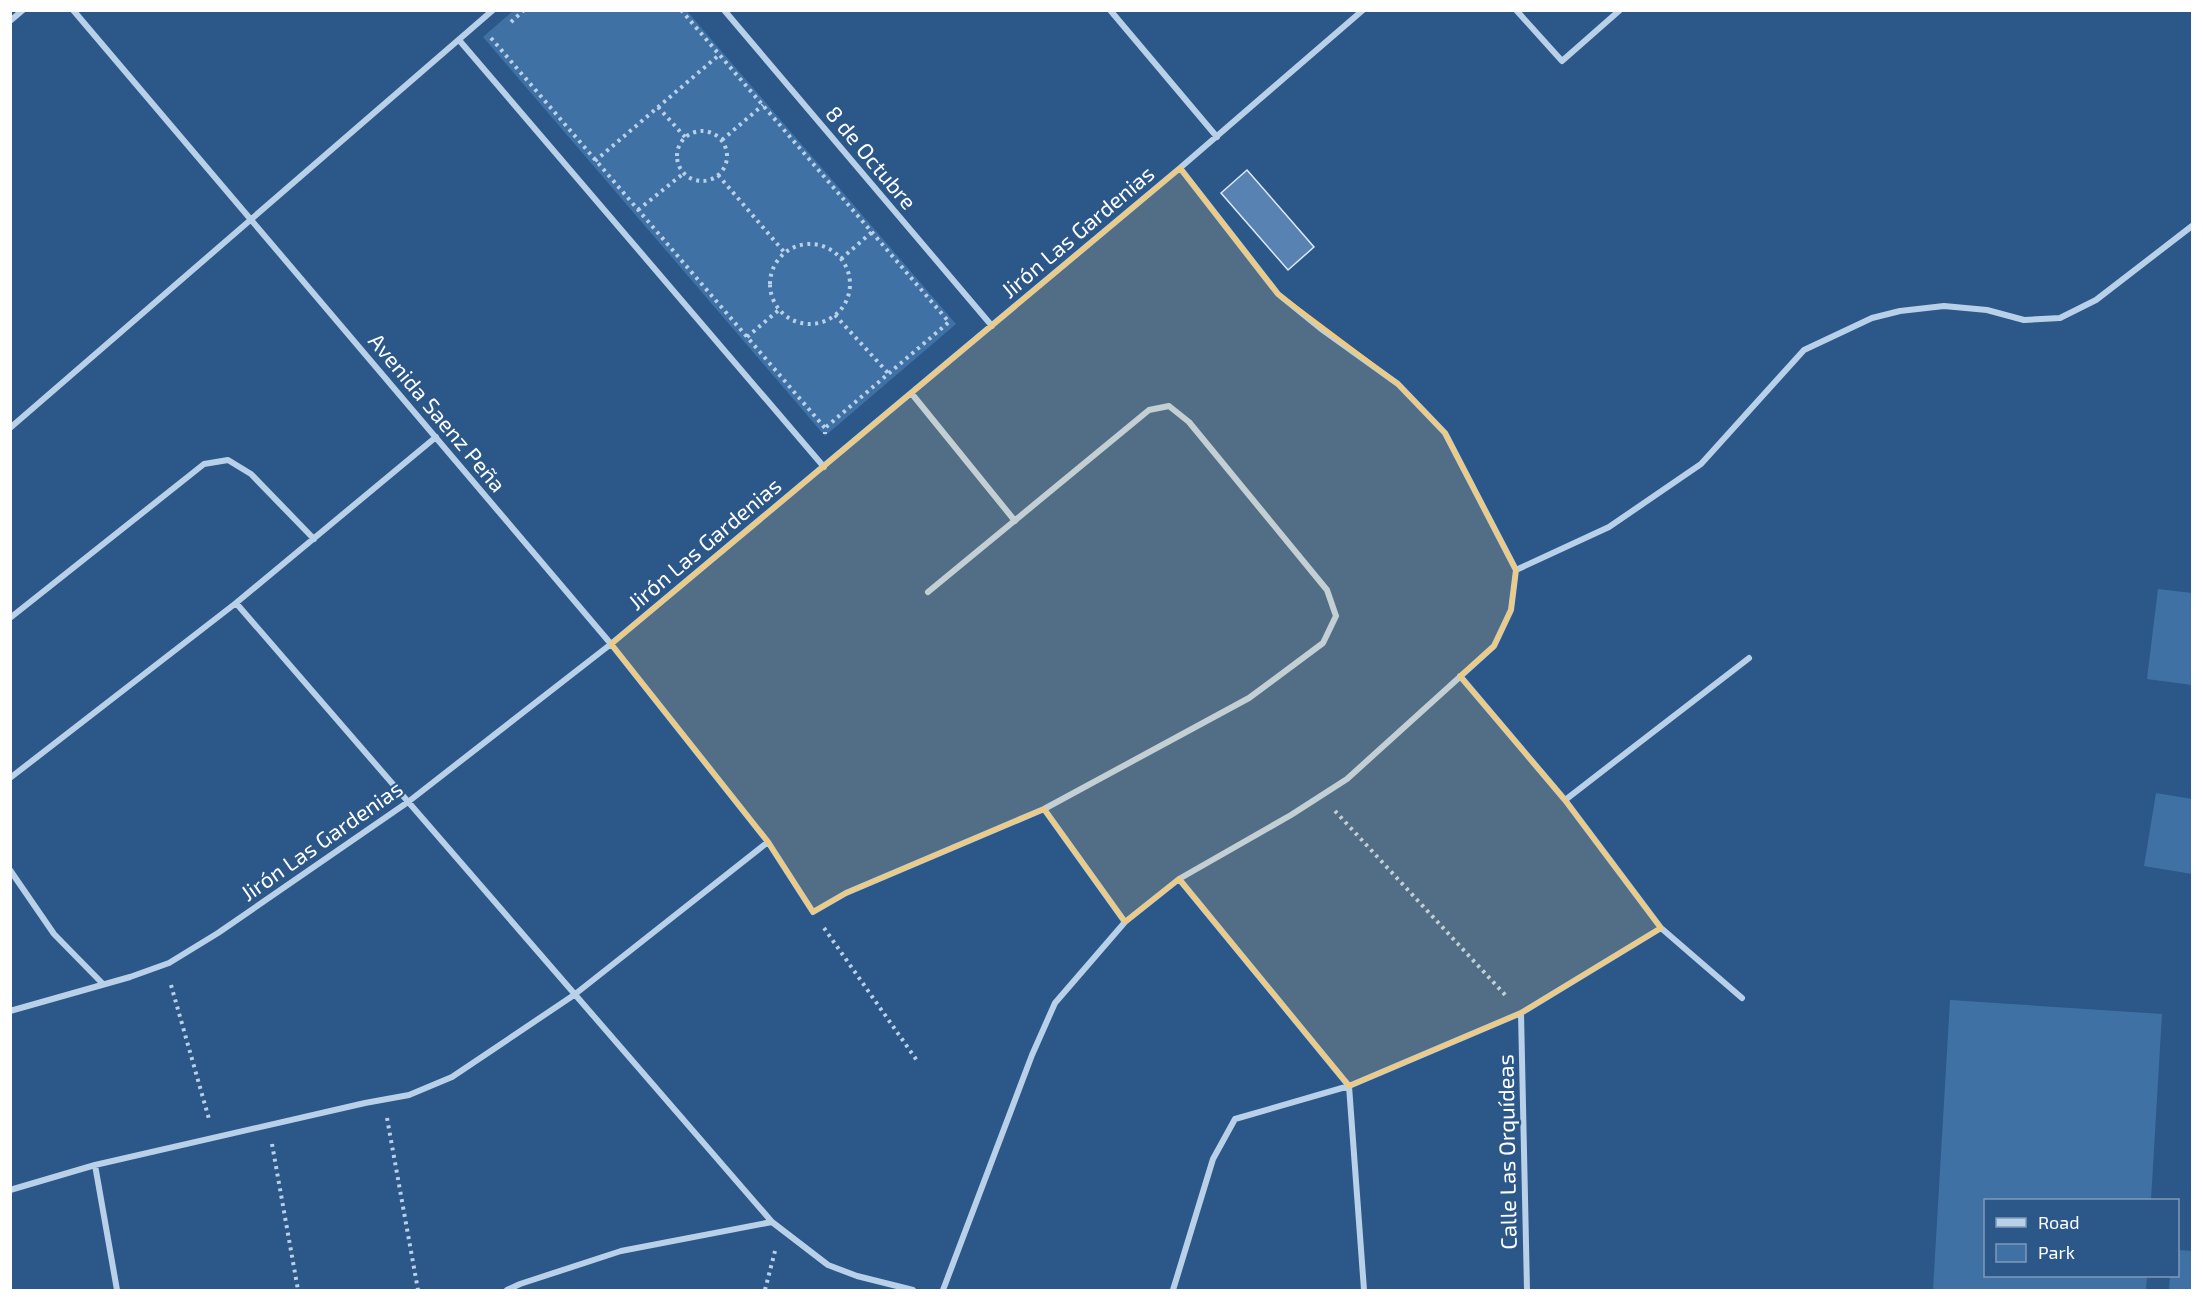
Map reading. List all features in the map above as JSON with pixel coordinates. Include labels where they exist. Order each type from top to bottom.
[{"type":"street","points":[[10,21],[23,10]]},
{"type":"street","name":"Avenida Saenz Peña","points":[[73,10],[611,644],[768,842],[813,912]]},
{"type":"street","points":[[10,428],[493,10]]},
{"type":"street","name":"8 de Octubre","points":[[724,10],[992,326]]},
{"type":"street","points":[[1110,10],[1217,137]]},
{"type":"street","name":"Jirón Las Gardenias","points":[[10,1011],[165,964],[218,933],[408,802],[611,644],[1217,137],[1363,10]]},
{"type":"street","points":[[1516,10],[1562,61],[1620,10]]},
{"type":"street","points":[[459,40],[824,467]]},
{"type":"street","points":[[943,1290],[1032,1055],[1055,1003],[1125,922],[1179,879],[1347,779],[1494,646],[1511,610],[1516,570],[1445,433],[1398,384],[1320,328],[1278,294],[1180,168]]},
{"type":"street","points":[[1516,570],[1609,527],[1701,464],[1803,350],[1872,318],[1900,311],[1944,306],[1986,310],[2025,320],[2060,318],[2096,300],[2193,226]]},
{"type":"street","points":[[912,394],[1015,521]]},
{"type":"street","points":[[813,912],[846,893],[1044,809],[1249,698],[1323,644],[1336,616],[1328,590],[1189,422],[1169,406],[1149,410],[928,592]]},
{"type":"street","points":[[10,778],[236,603],[436,438]]},
{"type":"street","points":[[10,618],[204,464],[228,460],[250,474],[314,539]]},
{"type":"street","points":[[236,603],[772,1222],[828,1265],[857,1276],[913,1290]]},
{"type":"street","points":[[1565,800],[1749,658]]},
{"type":"street","points":[[1460,676],[1565,800],[1661,928],[1742,998]]},
{"type":"street","points":[[1044,809],[1125,922]]},
{"type":"street","points":[[10,1190],[95,1166],[409,1095],[453,1077],[574,994],[768,842]]},
{"type":"street","points":[[10,870],[54,934],[103,984]]},
{"type":"street","points":[[1179,879],[1349,1086],[1364,1290]]},
{"type":"street","points":[[1173,1290],[1213,1159],[1235,1119],[1349,1086],[1521,1013],[1661,928]]},
{"type":"street","name":"Calle Las Orquídeas","points":[[1521,1013],[1527,1290]]},
{"type":"street","points":[[95,1166],[117,1290]]},
{"type":"street","points":[[507,1290],[621,1251],[772,1222]]},
{"type":"path","points":[[507,25],[524,10]]},
{"type":"path","points":[[499,32],[490,39],[825,428],[949,322],[681,10]]},
{"type":"path","points":[[595,161],[719,55]]},
{"type":"path","points":[[722,140],[763,105]]},
{"type":"path","points":[[658,107],[685,137]]},
{"type":"path","points":[[699,130],[715,134],[722,140],[727,156],[726,164],[718,175],[699,181],[690,179],[679,167],[676,151],[685,137],[699,130]]},
{"type":"path","points":[[638,210],[684,173]]},
{"type":"path","points":[[718,175],[784,253]]},
{"type":"path","points":[[841,259],[872,232]]},
{"type":"path","points":[[801,245],[820,245],[832,250],[841,259],[848,271],[851,284],[848,297],[835,315],[817,323],[804,323],[790,318],[780,309],[773,298],[770,287],[771,274],[776,262],[784,253],[801,245]]},
{"type":"path","points":[[747,338],[780,309]]},
{"type":"path","points":[[835,315],[889,374]]},
{"type":"path","points":[[1321,796],[1521,1013]]},
{"type":"path","points":[[813,912],[918,1062]]},
{"type":"path","points":[[165,964],[215,1138]]},
{"type":"path","points":[[384,1100],[418,1290]]},
{"type":"path","points":[[269,1126],[298,1290]]},
{"type":"path","points":[[765,1290],[780,1229]]},
{"type":"highlighted area","points":[[1180,168],[1278,294],[1398,384],[1445,433],[1516,570],[1511,610],[1494,646],[1460,676],[1565,800],[1661,928],[1521,1013],[1349,1086],[1179,879],[1125,922],[1044,809],[846,893],[813,912],[768,842],[611,644]]},
{"type":"green space","points":[[514,10],[687,11],[956,324],[825,436],[483,37]]},
{"type":"green space","points":[[2158,589],[2192,593],[2192,685],[2147,679]]},
{"type":"green space","points":[[2156,793],[2192,799],[2192,874],[2144,866]]},
{"type":"green space","points":[[1950,1000],[2162,1014],[2151,1199],[1984,1199],[1984,1277],[2147,1277],[2146,1290],[1933,1290]]},
{"type":"green space","points":[[2179,1250],[2192,1251],[2192,1290],[2169,1290],[2170,1277],[2179,1277]]},
{"type":"building","points":[[1247,170],[1314,247],[1288,270],[1221,193]]}]
